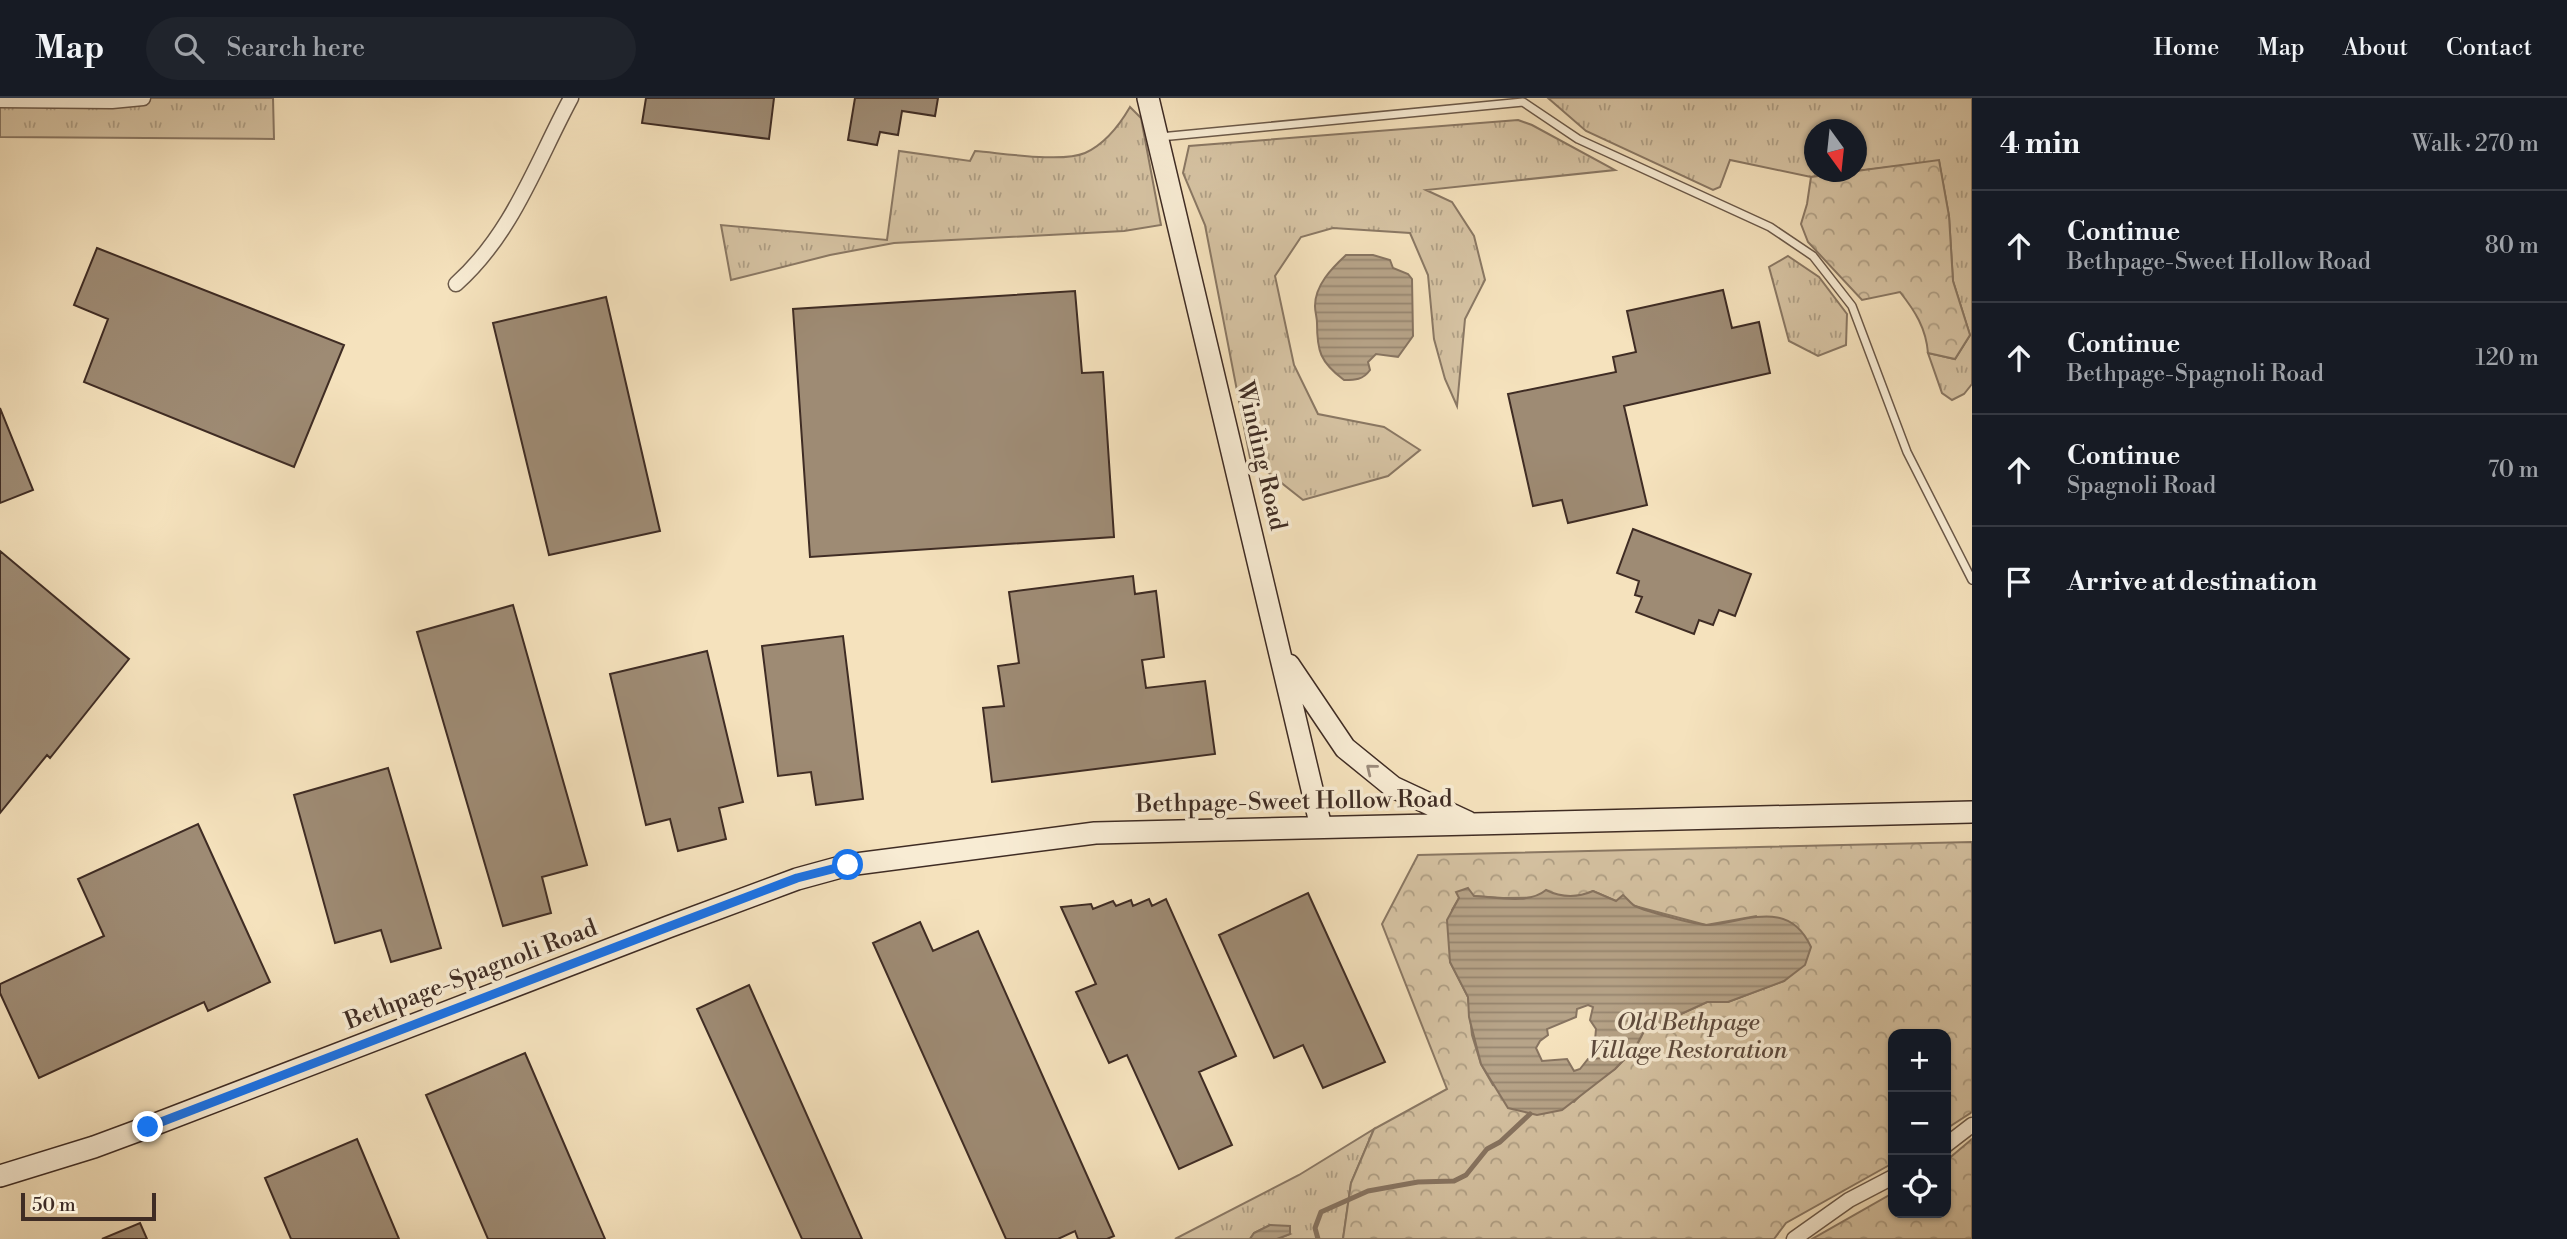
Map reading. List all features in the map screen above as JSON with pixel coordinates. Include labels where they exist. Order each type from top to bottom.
[{"type":"main road","name":"Winding Road","points":[[1148,98],[1321,827]]},
{"type":"main road","points":[[1280,650],[1313,704],[1346,748],[1394,787],[1474,824]]},
{"type":"main road","name":"Bethpage-Sweet Hollow Road","points":[[633,941],[797,878],[848,865],[1095,833],[1972,812]]},
{"type":"main road","name":"Bethpage-Spagnoli Road","points":[[0,1176],[115,1139],[633,941]]},
{"type":"street","points":[[0,100],[112,102],[144,98]]},
{"type":"street","points":[[456,284],[494,244],[511,219],[571,98]]},
{"type":"street","points":[[1951,1141],[1972,1125]]},
{"type":"street","points":[[1794,1239],[1849,1200],[1888,1180]]},
{"type":"lane","points":[[1157,137],[1523,102],[1578,139],[1770,227],[1812,256],[1852,306],[1907,452],[1972,580]]},
{"type":"green space","points":[[0,98],[273,98],[274,139],[0,137]]},
{"type":"green space","points":[[1548,98],[1972,98],[1972,384],[1964,394],[1952,400],[1942,393],[1928,353],[1955,359],[1970,335],[1953,281],[1949,216],[1939,161],[1867,170],[1867,119],[1804,119],[1804,176],[1730,160],[1720,187],[1713,190],[1586,131]]},
{"type":"green space","points":[[1130,107],[1141,118],[1161,225],[1124,231],[894,243],[830,255],[731,280],[721,225],[887,240],[899,151],[970,161],[975,151],[1047,157],[1075,156],[1085,153],[1105,139]]},
{"type":"green space","points":[[1518,120],[1615,170],[1426,190],[1452,202],[1474,236],[1485,280],[1465,319],[1457,406],[1445,379],[1434,339],[1428,275],[1410,233],[1333,228],[1301,237],[1275,276],[1294,365],[1318,414],[1384,427],[1420,450],[1388,476],[1303,500],[1250,458],[1205,225],[1183,173],[1189,146]]},
{"type":"green space","points":[[1939,160],[1949,216],[1953,281],[1970,335],[1955,359],[1928,353],[1919,320],[1900,292],[1862,300],[1808,242],[1801,224],[1810,182],[1867,182],[1867,170]]},
{"type":"green space","points":[[1788,256],[1819,277],[1847,314],[1846,345],[1818,356],[1789,341],[1769,267]]},
{"type":"green space","name":"Old Bethpage Village Restoration","points":[[1972,842],[1972,1112],[1951,1126],[1951,1029],[1888,1029],[1888,1166],[1786,1223],[1774,1239],[1343,1239],[1351,1183],[1374,1129],[1447,1089],[1382,924],[1418,855]],"holes":[[[1593,891],[1616,901],[1706,925],[1756,916],[1784,981],[1728,1002],[1707,1002],[1644,1031],[1635,1049],[1574,1102],[1493,1085],[1481,1064],[1472,1035],[1468,997],[1450,962],[1452,910],[1459,898],[1568,897]]]},
{"type":"green space","points":[[1374,1129],[1351,1183],[1343,1239],[1277,1239],[1290,1234],[1270,1225],[1254,1233],[1250,1239],[1175,1239],[1299,1175]]},
{"type":"green space","points":[[1972,1139],[1972,1239],[1812,1239],[1888,1196],[1888,1218],[1951,1218],[1951,1157]]},
{"type":"shaded area","points":[[1346,255],[1373,255],[1390,260],[1393,268],[1408,274],[1412,279],[1413,336],[1398,357],[1376,354],[1368,362],[1370,370],[1365,376],[1344,380],[1325,361],[1319,349],[1315,306],[1321,284]]},
{"type":"shaded area","points":[[1468,888],[1474,896],[1521,899],[1539,895],[1546,890],[1570,896],[1593,891],[1616,901],[1623,895],[1641,908],[1704,925],[1766,916],[1779,918],[1802,932],[1811,947],[1805,965],[1784,981],[1728,1002],[1707,1002],[1644,1031],[1635,1048],[1615,1069],[1562,1110],[1537,1115],[1508,1108],[1481,1064],[1469,1017],[1468,997],[1450,962],[1447,920],[1459,898],[1456,892]],"holes":[[[1588,1005],[1593,1007],[1590,1020],[1596,1029],[1595,1040],[1608,1052],[1604,1058],[1588,1059],[1580,1069],[1574,1071],[1567,1059],[1542,1061],[1536,1048],[1548,1035],[1547,1029],[1576,1017],[1577,1009]]]},
{"type":"shaded area","points":[[1270,1225],[1290,1226],[1290,1234],[1277,1239],[1250,1239],[1254,1233]]},
{"type":"building","points":[[646,98],[774,98],[769,139],[642,123]]},
{"type":"building","points":[[855,98],[938,98],[935,116],[902,111],[898,135],[880,132],[877,145],[848,140]]},
{"type":"building","points":[[97,248],[344,345],[294,467],[84,382],[108,319],[74,305]]},
{"type":"building","points":[[1723,290],[1732,328],[1759,322],[1770,373],[1624,406],[1647,505],[1568,523],[1562,500],[1533,506],[1508,394],[1616,372],[1613,357],[1636,352],[1627,311]]},
{"type":"building","points":[[1075,291],[1082,373],[1103,372],[1114,537],[810,557],[793,309]]},
{"type":"building","points":[[606,297],[660,531],[549,555],[493,323]]},
{"type":"building","points":[[0,408],[33,490],[0,503]]},
{"type":"building","points":[[1633,529],[1751,574],[1735,616],[1719,610],[1713,625],[1699,620],[1694,634],[1636,612],[1642,597],[1635,595],[1639,581],[1617,573]]},
{"type":"building","points":[[0,551],[129,659],[50,758],[47,755],[0,813]]},
{"type":"building","points":[[1133,576],[1135,594],[1156,591],[1164,657],[1142,660],[1146,688],[1205,681],[1215,754],[992,782],[983,708],[1004,706],[998,666],[1019,663],[1009,592]]},
{"type":"building","points":[[513,605],[587,865],[542,877],[551,913],[503,926],[417,632]]},
{"type":"building","points":[[843,636],[863,799],[816,805],[811,772],[778,776],[762,646]]},
{"type":"building","points":[[707,651],[743,802],[719,808],[726,839],[678,851],[670,819],[646,825],[610,674]]},
{"type":"building","points":[[388,768],[441,948],[391,962],[381,930],[335,943],[294,795]]},
{"type":"building","points":[[198,824],[270,982],[208,1011],[204,1002],[39,1078],[0,993],[0,984],[104,936],[78,879]]},
{"type":"building","points":[[1308,893],[1385,1062],[1323,1088],[1303,1045],[1274,1058],[1219,935]]},
{"type":"building","points":[[1149,899],[1152,906],[1166,899],[1236,1056],[1199,1072],[1232,1145],[1179,1169],[1127,1055],[1109,1063],[1076,992],[1096,984],[1061,907],[1091,904],[1093,909],[1113,901],[1116,906],[1131,900],[1133,906]]},
{"type":"building","points":[[920,922],[933,951],[978,931],[1114,1236],[1107,1239],[1078,1239],[1075,1231],[1058,1239],[1006,1239],[873,943]]},
{"type":"building","points":[[749,985],[862,1239],[802,1239],[697,1009]]},
{"type":"building","points":[[525,1053],[605,1239],[488,1239],[426,1095]]},
{"type":"building","points":[[357,1139],[399,1239],[291,1239],[265,1178]]},
{"type":"building","points":[[140,1223],[147,1239],[102,1239]]},
{"type":"waterway","points":[[1318,1239],[1315,1228],[1321,1212],[1368,1191],[1418,1182],[1454,1181],[1466,1175],[1487,1149],[1500,1142],[1530,1114]]},
{"type":"route","points":[[148,1127],[797,878],[848,865]]}]
